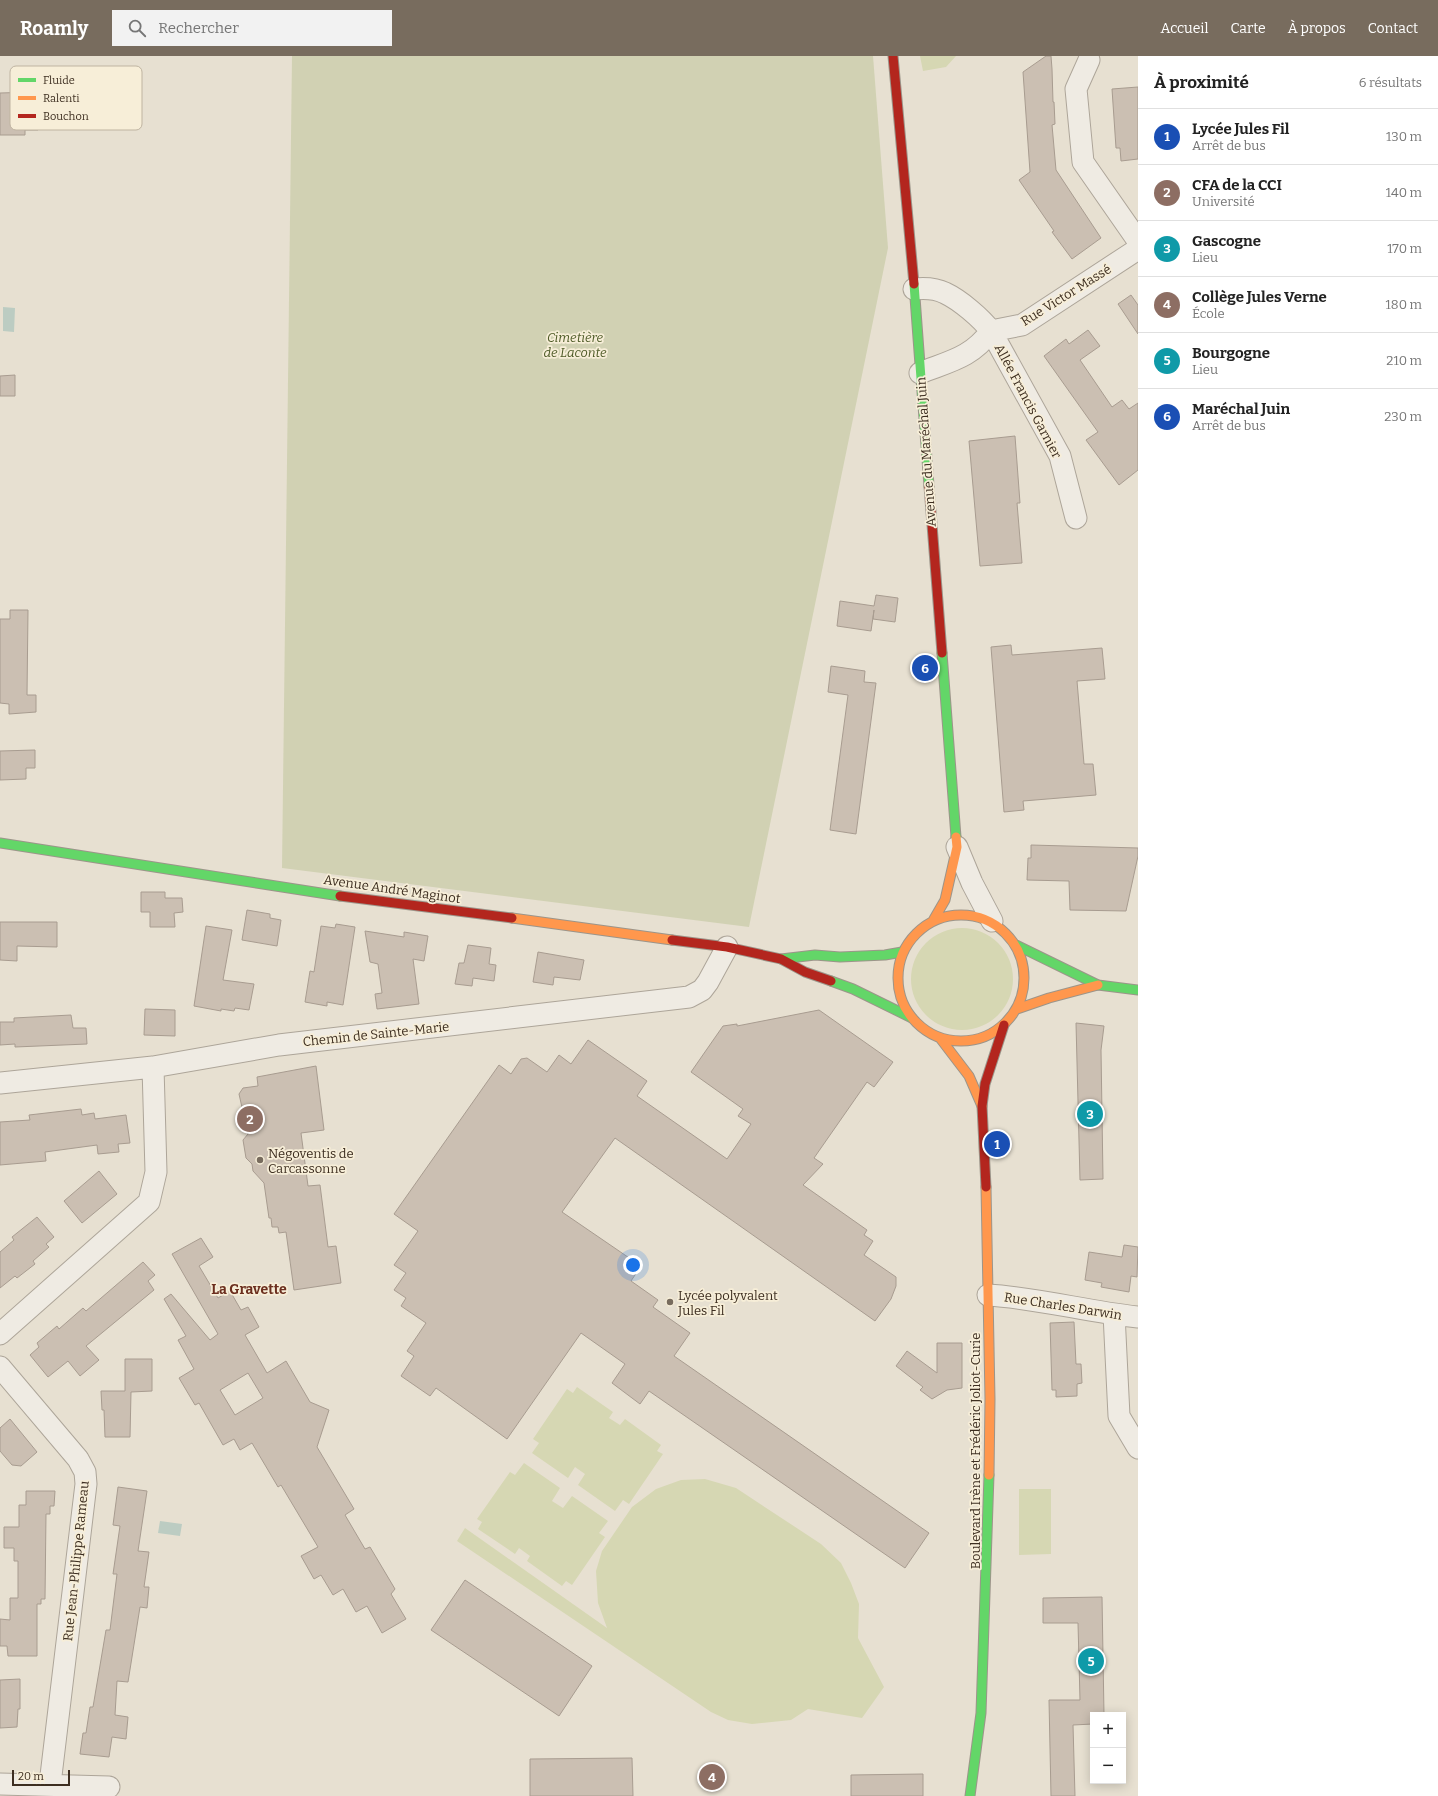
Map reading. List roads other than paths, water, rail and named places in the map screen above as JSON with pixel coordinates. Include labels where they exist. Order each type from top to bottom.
[{"type":"street","name":"Avenue du Maréchal Juin","points":[[893,56],[914,289],[958,847],[972,883],[992,921]]},
{"type":"street","points":[[1089,60],[1076,89],[1083,162],[1138,241]]},
{"type":"street","name":"Rue Victor Massé","points":[[991,331],[1022,325],[1138,249]]},
{"type":"street","points":[[914,289],[927,288],[945,293],[982,319],[991,331],[982,344],[967,355],[920,373]]},
{"type":"street","name":"Allée Francis Garnier","points":[[991,331],[1060,456],[1076,518]]},
{"type":"street","name":"Avenue André Maginot","points":[[0,843],[306,891],[727,947],[781,959],[805,972],[853,989],[912,1018]]},
{"type":"street","name":"Avenue du Maréchal Juin","points":[[934,919],[945,900],[958,847]]},
{"type":"street","points":[[964,913],[992,921],[1006,932],[1016,945],[1024,966],[1024,989],[1017,1009],[1004,1025],[984,1037],[962,1042],[940,1038],[924,1030],[912,1018],[900,997],[897,974],[902,952],[915,932],[934,919],[964,913]]},
{"type":"street","points":[[1016,945],[1098,985],[1138,990]]},
{"type":"street","name":"Chemin de Sainte-Marie","points":[[0,1083],[153,1067],[279,1045],[689,997],[702,990],[727,947]]},
{"type":"street","name":"Avenue André Maginot","points":[[781,959],[815,955],[840,957],[884,955],[902,952]]},
{"type":"street","points":[[1017,1009],[1049,998],[1098,985]]},
{"type":"street","name":"Boulevard Irène et Frédéric Joliot-Curie","points":[[970,1796],[981,1713],[985,1646],[990,1399],[987,1214],[982,1106],[985,1084],[1004,1025]]},
{"type":"street","name":"Boulevard Irène et Frédéric Joliot-Curie","points":[[940,1038],[969,1076],[982,1106]]},
{"type":"street","points":[[0,1334],[149,1202],[156,1172],[153,1067]]},
{"type":"street","name":"Rue Charles Darwin","points":[[988,1295],[1012,1297],[1138,1317]]},
{"type":"street","points":[[1114,1314],[1119,1416],[1138,1448]]},
{"type":"street","name":"Rue Jean-Philippe Rameau","points":[[0,1367],[78,1459],[85,1472],[86,1484],[50,1784]]},
{"type":"street","points":[[0,1784],[50,1784],[109,1787]]},
{"type":"place","name":"Maréchal Juin","points":[[925,668]]},
{"type":"place","name":"Gascogne","points":[[1090,1114]]},
{"type":"place","name":"CFA de la CCI","points":[[250,1119]]},
{"type":"place","name":"Lycée Jules Fil","points":[[997,1144]]},
{"type":"place","name":"Négoventis de Carcassonne","points":[[260,1160]]},
{"type":"place","name":"Lycée polyvalent Jules Fil","points":[[670,1302]]},
{"type":"place","name":"Bourgogne","points":[[1091,1661]]},
{"type":"place","name":"Collège Jules Verne","points":[[712,1777]]},
{"type":"district","name":"La Gravette","points":[[249,1289]]},
{"type":"park label","name":"Cimetière de Laconte","points":[[575,344]]}]
